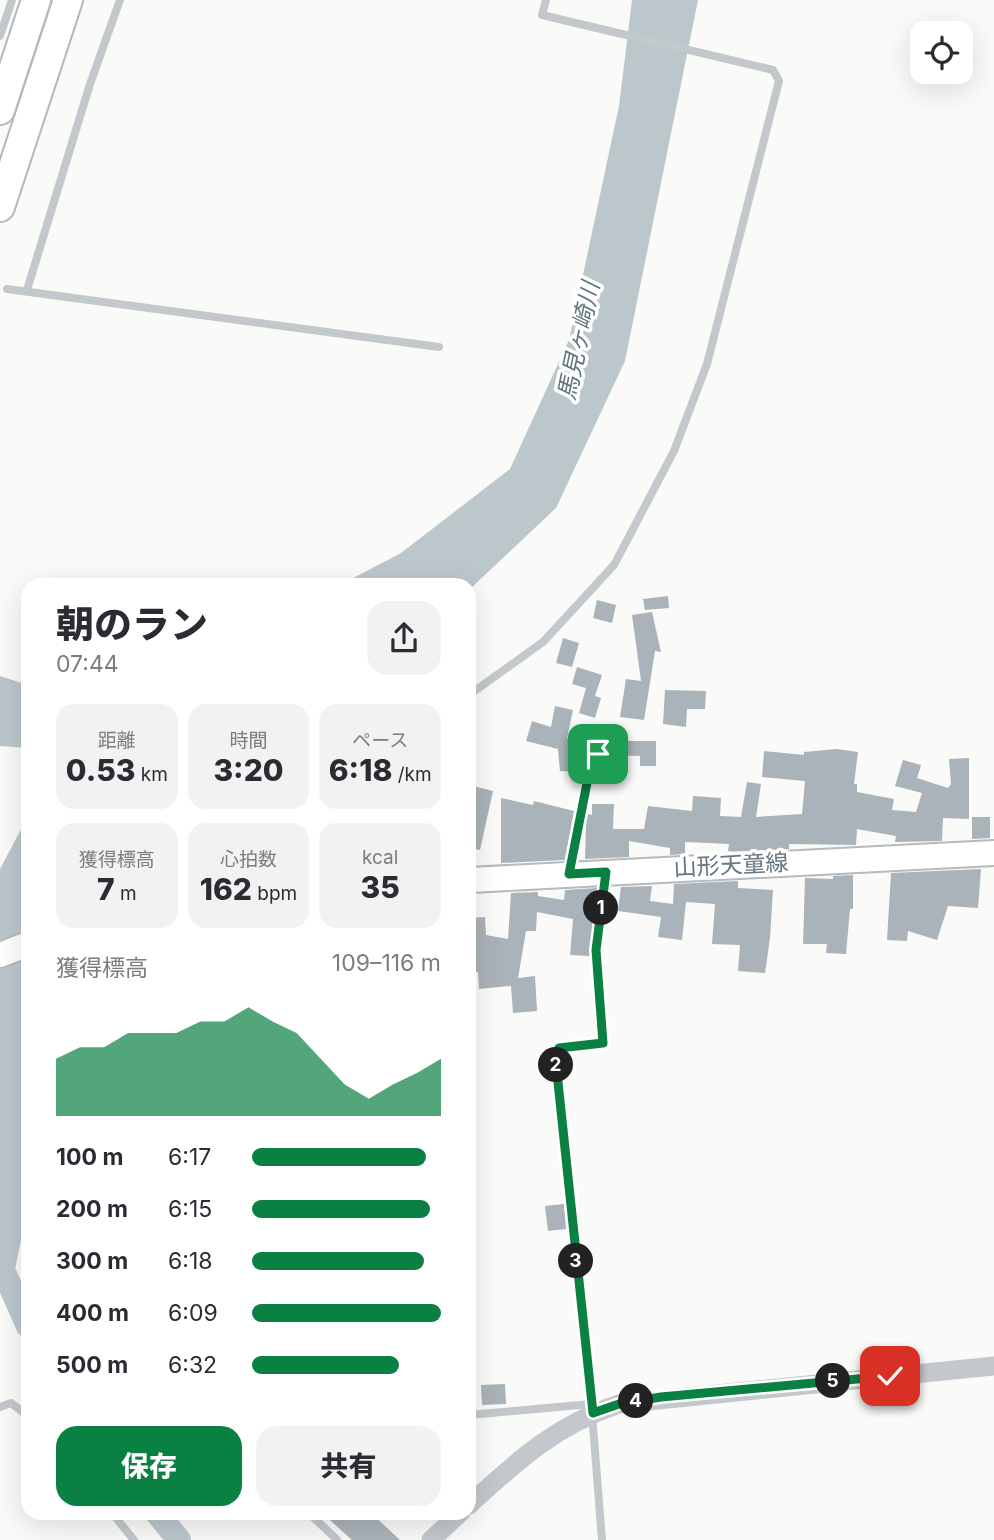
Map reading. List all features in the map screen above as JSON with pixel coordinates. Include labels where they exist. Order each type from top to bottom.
[{"type":"highway","points":[[0,110],[36,0]]},
{"type":"highway","points":[[0,207],[68,0]]},
{"type":"main road","name":"山形天童線","points":[[476,880],[994,853]]},
{"type":"main road","points":[[0,955],[21,947]]},
{"type":"street","points":[[476,1499],[525,1454],[592,1408],[661,1397],[994,1366]]},
{"type":"street","points":[[430,1540],[448,1520]]},
{"type":"lane","points":[[0,36],[12,0]]},
{"type":"lane","points":[[27,290],[90,84],[120,0]]},
{"type":"lane","points":[[476,690],[543,642],[614,565],[674,451],[707,364],[779,81],[773,70],[542,15],[546,0]]},
{"type":"lane","points":[[7,289],[439,347]]},
{"type":"lane","points":[[569,874],[588,778],[603,734]]},
{"type":"lane","points":[[602,1540],[592,1408],[555,1054],[559,1048],[603,1043],[596,950],[606,872]]},
{"type":"lane","points":[[0,1406],[11,1403],[21,1411]]},
{"type":"lane","points":[[476,1415],[592,1408]]},
{"type":"lane","points":[[118,1520],[134,1540]]},
{"type":"lane","points":[[317,1520],[337,1540]]},
{"type":"water","name":"馬見ヶ崎川","points":[[632,0],[698,0],[625,361],[556,508],[476,583],[476,578],[353,578],[401,553],[510,469],[569,340],[619,106]]},
{"type":"water","points":[[0,676],[21,683],[21,748],[0,746]]},
{"type":"water","points":[[21,829],[21,1240],[11,1288],[0,1283],[0,869]]},
{"type":"building","points":[[668,596],[669,608],[645,610],[643,599]]},
{"type":"building","points":[[597,600],[616,605],[612,623],[593,618]]},
{"type":"building","points":[[652,612],[661,652],[655,651],[644,720],[620,717],[626,679],[641,681],[632,615]]},
{"type":"building","points":[[563,638],[579,643],[572,667],[556,663]]},
{"type":"building","points":[[577,667],[602,675],[595,696],[601,698],[595,718],[579,713],[586,688],[572,684]]},
{"type":"building","points":[[665,690],[706,691],[705,709],[687,709],[686,727],[663,724]]},
{"type":"building","points":[[555,706],[573,710],[567,738],[586,740],[583,772],[560,771],[558,749],[526,741],[532,721],[551,727]]},
{"type":"building","points":[[607,741],[656,741],[656,766],[640,766],[640,756],[607,755]]},
{"type":"building","points":[[836,749],[858,752],[854,784],[857,784],[857,792],[894,799],[892,810],[916,812],[922,793],[895,786],[903,760],[921,765],[917,778],[948,788],[951,784],[949,759],[969,758],[969,819],[943,818],[942,841],[895,842],[896,836],[857,829],[856,845],[789,844],[789,849],[733,852],[728,851],[729,844],[685,842],[685,854],[670,855],[670,848],[629,841],[629,857],[585,859],[586,825],[588,814],[592,815],[592,804],[614,804],[613,829],[644,829],[648,806],[692,811],[693,796],[721,798],[720,816],[741,817],[747,782],[761,784],[756,817],[802,814],[805,781],[762,777],[764,751],[804,755],[804,752]]},
{"type":"building","points":[[476,787],[493,791],[480,850],[476,849]]},
{"type":"building","points":[[501,798],[533,805],[534,801],[574,811],[565,860],[501,863]]},
{"type":"building","points":[[972,817],[990,817],[990,838],[972,839]]},
{"type":"building","points":[[981,869],[978,908],[948,906],[937,940],[908,931],[907,941],[887,940],[891,873]]},
{"type":"building","points":[[853,875],[853,909],[850,909],[846,954],[826,953],[827,944],[803,944],[805,878],[833,879],[833,876]]},
{"type":"building","points":[[738,881],[738,888],[773,890],[765,973],[738,971],[740,945],[712,944],[715,904],[686,902],[682,940],[658,937],[661,917],[618,911],[621,887],[652,886],[650,901],[673,904],[674,884]]},
{"type":"building","points":[[597,888],[590,956],[570,955],[573,919],[537,912],[536,931],[526,931],[518,978],[535,976],[537,1011],[513,1013],[511,986],[479,989],[476,972],[476,918],[485,917],[486,935],[508,939],[511,893],[538,892],[538,896],[564,900],[565,890]]},
{"type":"building","points":[[564,1204],[566,1229],[548,1231],[545,1206]]},
{"type":"building","points":[[505,1384],[506,1404],[482,1405],[481,1385]]},
{"type":"building","points":[[330,1520],[379,1520],[400,1540],[352,1540]]},
{"type":"waterway","points":[[0,1249],[3,1270],[21,1310]]},
{"type":"waterway","points":[[163,1520],[179,1540]]},
{"type":"route","points":[[598,754],[588,778],[569,874],[606,872],[596,950],[603,1043],[559,1048],[555,1054],[593,1413],[619,1404],[661,1397],[890,1376]]}]
